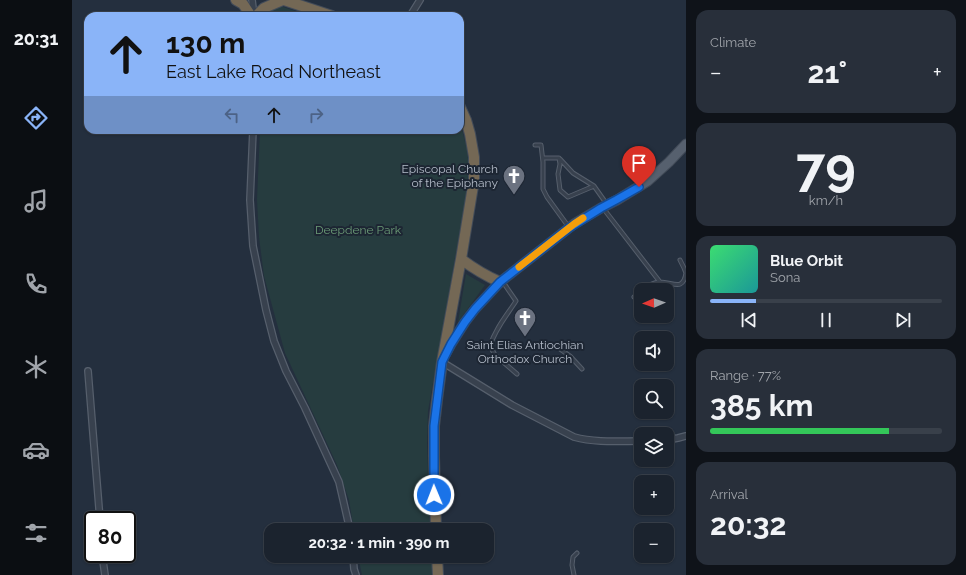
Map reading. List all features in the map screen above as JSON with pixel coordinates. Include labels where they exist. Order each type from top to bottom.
[{"type":"highway","points":[[236,0],[243,4],[250,12]]},
{"type":"highway","points":[[258,12],[264,8],[284,0],[320,12]]},
{"type":"highway","points":[[436,523],[434,426],[442,362],[473,194],[475,167],[470,134],[464,116]]},
{"type":"highway","points":[[461,258],[470,266],[488,277],[501,281]]},
{"type":"highway","points":[[437,563],[438,575]]},
{"type":"main road","points":[[442,362],[465,322],[501,281],[569,228],[648,181],[686,144]]},
{"type":"street","points":[[252,0],[253,12]]},
{"type":"street","points":[[412,12],[420,0]]},
{"type":"street","points":[[254,134],[250,200],[253,246],[266,310],[274,341],[286,371],[305,408],[339,482],[348,523]]},
{"type":"street","points":[[442,362],[512,405],[574,437],[616,442],[634,441]]},
{"type":"street","points":[[88,371],[99,511]]},
{"type":"street","points":[[674,439],[686,436]]},
{"type":"street","points":[[103,563],[105,575]]},
{"type":"street","points":[[354,563],[356,575]]},
{"type":"lane","points":[[535,145],[541,145],[543,158],[543,189],[546,197],[569,228]]},
{"type":"lane","points":[[543,158],[559,158],[573,173],[594,186],[605,206],[660,282]]},
{"type":"lane","points":[[559,158],[560,164],[558,174],[560,190],[568,197],[594,186]]},
{"type":"lane","points":[[654,283],[660,282],[678,285],[682,283],[685,279],[686,273],[680,260]]},
{"type":"lane","points":[[501,281],[516,301],[498,327],[492,338],[490,346],[495,355],[518,374]]},
{"type":"lane","points":[[557,347],[570,356],[582,369]]},
{"type":"lane","points":[[574,575],[572,565],[573,557],[577,553]]},
{"type":"green space","points":[[280,6],[299,12],[267,12]]},
{"type":"green space","name":"Deepdene Park","points":[[260,134],[463,134],[467,149],[469,168],[465,202],[428,411],[427,444],[430,523],[353,523],[349,500],[337,465],[285,353],[264,276],[259,237],[257,200]]},
{"type":"green space","points":[[466,274],[485,285],[458,322]]},
{"type":"green space","points":[[359,563],[432,563],[433,575],[362,575]]},
{"type":"slow traffic","points":[[519,267],[583,218]]},
{"type":"place","name":"Episcopal Church of the Epiphany","points":[[514,196]]},
{"type":"place","name":"Saint Elias Antiochian Orthodox Church","points":[[525,338]]},
{"type":"route","points":[[434,495],[434,426],[442,362],[465,322],[500,282],[574,224],[639,187]]}]
